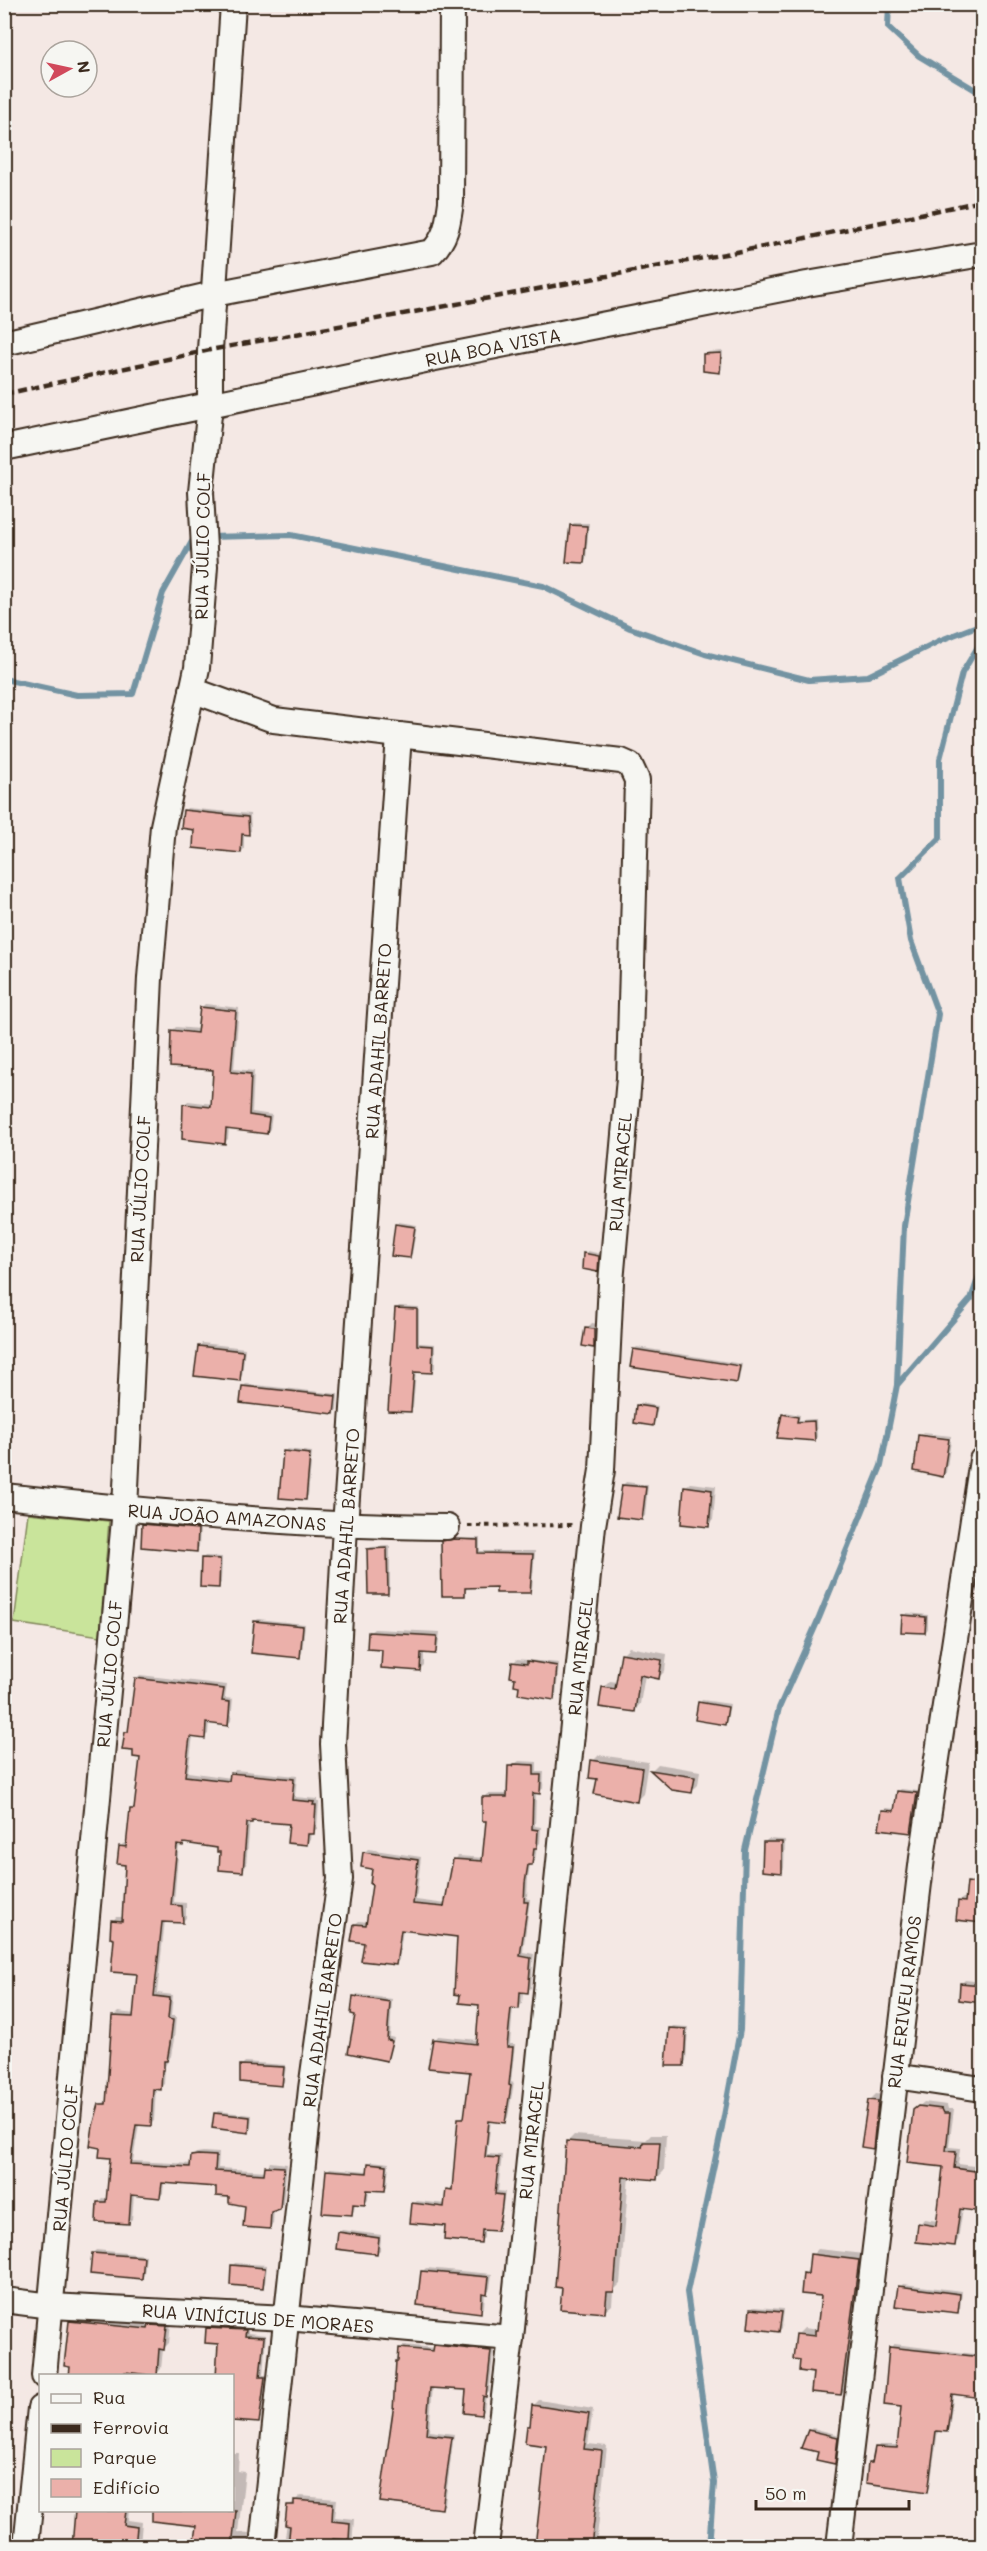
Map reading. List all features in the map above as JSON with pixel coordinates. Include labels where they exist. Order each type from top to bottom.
[{"type":"street","name":"RUA JÚLIO COLF","points":[[44,2374],[125,1509],[151,966],[163,826],[197,668],[205,567],[201,492],[210,405],[214,294],[233,4]]},
{"type":"street","points":[[4,343],[214,294],[432,252],[447,230],[450,202],[452,4]]},
{"type":"street","name":"RUA BOA VISTA","points":[[4,448],[807,284],[982,254]]},
{"type":"street","points":[[192,690],[274,720],[399,735]]},
{"type":"street","name":"RUA MIRACEL","points":[[399,735],[621,761],[630,765],[637,780],[630,1078],[611,1282],[602,1470],[593,1526],[510,2338],[486,2547]]},
{"type":"street","name":"RUA ADAHIL BARRETO","points":[[262,2547],[311,2089],[340,1879],[333,1744],[345,1526],[399,735]]},
{"type":"street","name":"RUA ERIVEU RAMOS","points":[[838,2547],[922,1858],[982,1460]]},
{"type":"street","name":"RUA JOÃO AMAZONAS","points":[[4,1496],[125,1509],[345,1526],[447,1527]]},
{"type":"street","points":[[895,2076],[982,2089]]},
{"type":"street","name":"RUA VINÍCIUS DE MORAES","points":[[4,2300],[51,2306],[287,2318],[510,2338]]},
{"type":"street","points":[[26,2547],[39,2418]]},
{"type":"path","points":[[447,1527],[593,1526]]},
{"type":"green space","points":[[28,1513],[109,1521],[100,1636],[14,1623]]},
{"type":"building","points":[[721,353],[720,373],[703,371],[703,354]]},
{"type":"building","points":[[570,525],[587,526],[584,563],[566,562]]},
{"type":"building","points":[[183,810],[248,817],[249,835],[242,834],[241,853],[193,848],[194,830],[181,828]]},
{"type":"building","points":[[200,1007],[236,1011],[231,1072],[251,1074],[249,1115],[269,1118],[267,1134],[226,1129],[225,1144],[182,1139],[183,1104],[211,1107],[213,1070],[170,1067],[171,1030],[197,1033]]},
{"type":"building","points":[[395,1224],[415,1227],[410,1258],[391,1256]]},
{"type":"building","points":[[583,1253],[599,1256],[598,1272],[582,1269]]},
{"type":"building","points":[[395,1308],[417,1309],[417,1345],[433,1346],[432,1373],[414,1372],[411,1412],[388,1411]]},
{"type":"building","points":[[585,1328],[594,1329],[594,1348],[582,1346]]},
{"type":"building","points":[[198,1346],[243,1351],[240,1381],[194,1376]]},
{"type":"building","points":[[633,1349],[740,1366],[737,1383],[630,1367]]},
{"type":"building","points":[[242,1386],[336,1396],[334,1414],[240,1403]]},
{"type":"building","points":[[636,1405],[656,1408],[653,1426],[634,1423]]},
{"type":"building","points":[[782,1414],[798,1417],[797,1422],[814,1421],[815,1441],[777,1438]]},
{"type":"building","points":[[918,1435],[949,1439],[943,1477],[914,1471]]},
{"type":"building","points":[[283,1451],[310,1454],[306,1500],[279,1498]]},
{"type":"building","points":[[622,1485],[646,1487],[642,1520],[617,1517]]},
{"type":"building","points":[[684,1486],[712,1490],[709,1527],[681,1524]]},
{"type":"building","points":[[142,1524],[198,1529],[197,1552],[141,1547]]},
{"type":"building","points":[[478,1540],[478,1553],[533,1554],[530,1593],[496,1593],[496,1587],[465,1588],[465,1596],[442,1596],[441,1541]]},
{"type":"building","points":[[387,1548],[388,1594],[368,1594],[367,1549]]},
{"type":"building","points":[[201,1558],[220,1559],[219,1588],[200,1587]]},
{"type":"building","points":[[902,1615],[926,1617],[925,1633],[901,1632]]},
{"type":"building","points":[[254,1621],[303,1626],[300,1658],[251,1653]]},
{"type":"building","points":[[368,1632],[437,1636],[436,1652],[435,1654],[421,1653],[420,1671],[381,1668],[382,1650],[367,1649]]},
{"type":"building","points":[[621,1653],[662,1660],[659,1679],[640,1675],[635,1712],[599,1707],[602,1687],[615,1689]]},
{"type":"building","points":[[527,1661],[557,1666],[554,1700],[518,1694],[519,1686],[514,1685],[515,1678],[510,1677],[512,1662],[527,1664]]},
{"type":"building","points":[[135,1678],[224,1689],[222,1701],[230,1702],[228,1726],[206,1723],[205,1739],[190,1737],[185,1776],[229,1781],[230,1773],[294,1779],[292,1800],[314,1802],[313,1805],[316,1805],[314,1834],[308,1834],[307,1845],[287,1843],[289,1824],[252,1821],[252,1823],[247,1823],[243,1872],[219,1870],[220,1852],[217,1852],[217,1848],[184,1843],[183,1846],[177,1845],[171,1905],[182,1906],[183,1923],[162,1922],[154,1996],[170,1998],[168,2019],[173,2020],[170,2044],[167,2061],[164,2061],[164,2070],[162,2070],[161,2090],[153,2089],[151,2126],[136,2125],[130,2164],[190,2167],[191,2156],[198,2155],[216,2156],[215,2171],[264,2174],[265,2166],[284,2167],[280,2209],[271,2212],[270,2229],[243,2227],[245,2206],[229,2203],[229,2197],[216,2196],[216,2187],[162,2183],[160,2198],[131,2195],[129,2224],[96,2222],[97,2202],[106,2202],[110,2158],[99,2157],[100,2148],[90,2146],[93,2126],[99,2104],[106,2104],[112,2016],[133,2017],[137,1974],[111,1972],[114,1939],[110,1938],[111,1920],[122,1921],[125,1865],[117,1864],[119,1846],[126,1847],[130,1809],[134,1809],[140,1758],[133,1757],[133,1751],[122,1750],[125,1732],[128,1732]]},
{"type":"building","points":[[698,1702],[728,1707],[725,1725],[695,1720]]},
{"type":"building","points":[[591,1760],[642,1768],[637,1802],[594,1794],[597,1779],[589,1778]]},
{"type":"building","points":[[534,1765],[534,1775],[541,1775],[540,1794],[533,1793],[532,1829],[538,1830],[537,1848],[534,1848],[532,1865],[528,1865],[525,1883],[524,1902],[528,1902],[520,1956],[531,1958],[528,1993],[520,1992],[519,2009],[511,2008],[507,2047],[513,2047],[509,2085],[511,2086],[505,2123],[489,2121],[485,2157],[499,2158],[495,2194],[503,2195],[501,2213],[497,2231],[482,2230],[481,2243],[444,2240],[445,2226],[410,2223],[412,2203],[444,2207],[446,2189],[452,2190],[458,2118],[464,2118],[470,2072],[428,2068],[433,2039],[476,2044],[479,2005],[459,2003],[460,1995],[454,1994],[457,1937],[401,1930],[396,1965],[361,1961],[364,1943],[351,1941],[354,1924],[366,1925],[372,1885],[370,1884],[372,1869],[361,1867],[363,1852],[418,1860],[413,1904],[444,1907],[453,1859],[482,1861],[486,1821],[482,1821],[482,1797],[507,1797],[508,1766]]},
{"type":"building","points":[[650,1770],[695,1777],[692,1793],[672,1790]]},
{"type":"building","points":[[897,1791],[917,1793],[911,1833],[879,1829],[882,1810],[894,1811]]},
{"type":"building","points":[[763,1842],[782,1842],[782,1873],[762,1871]]},
{"type":"building","points":[[967,1882],[982,1884],[982,1923],[956,1920],[958,1901],[965,1902]]},
{"type":"building","points":[[960,1983],[982,1985],[982,2003],[959,2000]]},
{"type":"building","points":[[353,1996],[390,2002],[387,2040],[392,2041],[387,2061],[348,2053],[355,2015],[351,2014]]},
{"type":"building","points":[[669,2028],[686,2029],[684,2066],[666,2066]]},
{"type":"building","points":[[240,2065],[284,2067],[282,2086],[240,2082]]},
{"type":"building","points":[[868,2100],[878,2101],[873,2149],[861,2147]]},
{"type":"building","points":[[918,2106],[942,2109],[944,2113],[950,2113],[946,2151],[956,2152],[954,2168],[982,2172],[982,2212],[960,2209],[955,2246],[916,2242],[918,2223],[936,2226],[943,2167],[907,2163],[913,2110]]},
{"type":"building","points":[[214,2113],[250,2117],[249,2133],[212,2128]]},
{"type":"building","points":[[566,2141],[642,2147],[643,2142],[660,2142],[657,2180],[623,2177],[614,2292],[607,2292],[605,2313],[560,2309],[562,2288],[555,2287]]},
{"type":"building","points":[[368,2163],[387,2165],[385,2191],[367,2190],[365,2205],[353,2204],[352,2215],[322,2213],[326,2170],[367,2173]]},
{"type":"building","points":[[338,2232],[379,2238],[377,2254],[336,2249]]},
{"type":"building","points":[[92,2253],[144,2257],[142,2279],[90,2274]]},
{"type":"building","points":[[810,2254],[859,2260],[841,2395],[811,2392],[813,2373],[799,2371],[800,2360],[793,2359],[796,2334],[815,2336],[815,2330],[817,2330],[821,2296],[801,2294],[803,2273],[808,2274]]},
{"type":"building","points":[[231,2265],[265,2268],[263,2288],[230,2285]]},
{"type":"building","points":[[421,2271],[489,2277],[487,2294],[482,2293],[481,2313],[417,2305]]},
{"type":"building","points":[[898,2286],[960,2294],[958,2313],[895,2306]]},
{"type":"building","points":[[750,2309],[782,2312],[779,2332],[748,2328]]},
{"type":"building","points":[[69,2321],[148,2329],[149,2325],[167,2326],[164,2350],[159,2349],[157,2374],[125,2372],[124,2374],[69,2374],[70,2367],[64,2366]]},
{"type":"building","points":[[206,2328],[246,2330],[245,2336],[264,2337],[260,2377],[265,2377],[259,2423],[234,2421],[234,2374],[216,2374],[218,2344],[205,2343]]},
{"type":"building","points":[[434,2345],[491,2351],[486,2397],[483,2396],[481,2415],[464,2413],[466,2390],[430,2388],[426,2434],[452,2437],[442,2509],[380,2502],[399,2348],[433,2351]]},
{"type":"building","points":[[889,2347],[982,2357],[982,2398],[952,2394],[947,2432],[936,2431],[928,2492],[866,2483],[868,2463],[872,2463],[875,2447],[897,2448],[901,2407],[884,2405]]},
{"type":"building","points":[[532,2405],[589,2414],[584,2449],[602,2451],[591,2547],[535,2547],[546,2446],[525,2443],[527,2426],[530,2426]]},
{"type":"building","points":[[808,2430],[838,2437],[835,2464],[816,2460],[818,2452],[801,2448]]},
{"type":"building","points":[[294,2500],[333,2503],[332,2521],[350,2523],[349,2540],[333,2539],[332,2547],[288,2547],[290,2526],[285,2525],[287,2505],[294,2505]]},
{"type":"building","points":[[236,2511],[232,2547],[193,2547],[196,2526],[152,2521],[152,2512]]},
{"type":"building","points":[[75,2512],[126,2512],[124,2525],[137,2527],[135,2547],[72,2547]]},
{"type":"waterway","points":[[889,4],[888,27],[919,56],[982,94]]},
{"type":"waterway","points":[[207,537],[291,535],[543,586],[630,628],[705,654],[809,680],[868,676],[941,640],[982,624]]},
{"type":"waterway","points":[[4,679],[77,695],[133,694],[163,593],[194,538]]},
{"type":"waterway","points":[[897,1384],[904,1226],[938,1014],[911,941],[900,878],[940,838],[940,759],[962,673],[982,640]]},
{"type":"waterway","points":[[709,2546],[714,2483],[687,2292],[740,2030],[745,1850],[779,1708],[819,1618],[881,1466],[897,1385],[971,1299],[982,1267]]},
{"type":"railway","points":[[4,394],[210,350],[763,247],[982,201]]}]
